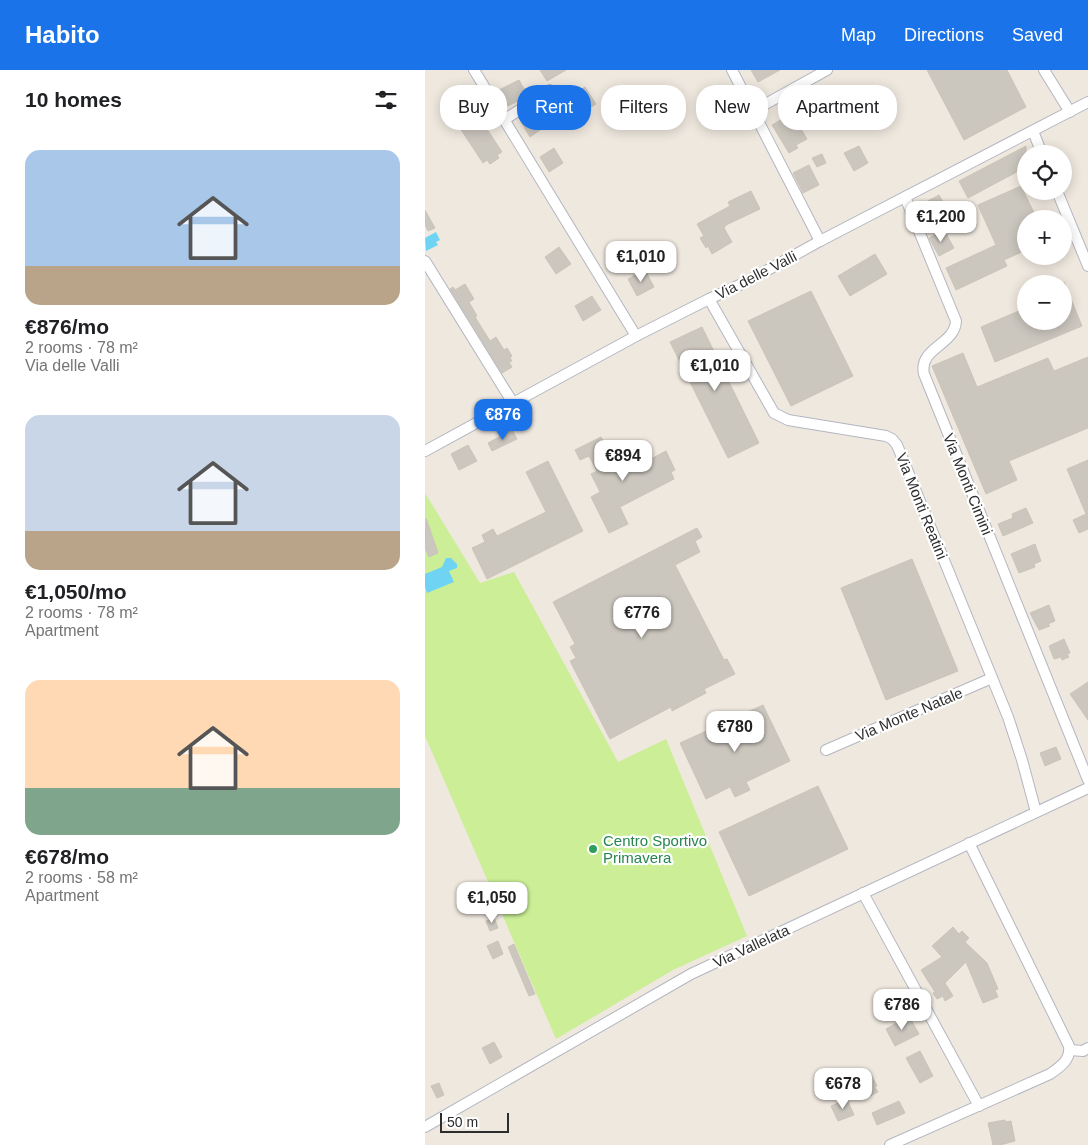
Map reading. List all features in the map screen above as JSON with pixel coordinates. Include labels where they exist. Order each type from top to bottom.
[{"type":"street","points":[[473,70],[482,85]]},
{"type":"street","points":[[732,70],[740,85]]},
{"type":"street","points":[[768,103],[827,70]]},
{"type":"street","points":[[1045,70],[1070,112]]},
{"type":"street","name":"Via delle Valli","points":[[425,451],[636,336],[746,282],[820,241],[1088,102]]},
{"type":"street","points":[[507,125],[636,336]]},
{"type":"street","points":[[763,130],[820,241]]},
{"type":"street","points":[[1033,131],[1038,145]]},
{"type":"street","name":"Via Monti Cimini","points":[[905,197],[957,321],[956,329],[951,336],[925,358],[923,364],[924,374],[1088,780]]},
{"type":"street","points":[[1061,200],[1088,266]]},
{"type":"street","points":[[425,261],[513,403]]},
{"type":"street","name":"Via Monti Reatini","points":[[709,299],[774,413],[788,420],[886,436],[895,442],[992,678],[1017,745],[1036,812]]},
{"type":"street","name":"Via Monte Natale","points":[[826,750],[992,678]]},
{"type":"street","name":"Via Vallelata","points":[[425,1127],[691,974],[1088,788]]},
{"type":"street","points":[[890,1145],[1050,1074],[1065,1062],[1069,1050],[969,843]]},
{"type":"street","points":[[863,893],[979,1106]]},
{"type":"street","points":[[1069,1050],[1088,1048]]},
{"type":"green space","name":"Centro Sportivo Primavera","points":[[425,493],[480,583],[514,572],[618,762],[666,739],[747,936],[673,970],[556,1039],[425,736]]},
{"type":"water","points":[[436,232],[440,240],[436,242],[438,245],[426,251],[425,238]]},
{"type":"water","points":[[446,558],[451,558],[457,564],[457,568],[449,571],[454,582],[427,593],[425,574],[442,567]]},
{"type":"building","points":[[540,70],[566,70],[547,81]]},
{"type":"building","points":[[751,70],[780,70],[758,82]]},
{"type":"building","points":[[927,70],[1007,70],[1026,107],[964,140]]},
{"type":"building","points":[[519,80],[522,85],[517,85],[517,102],[508,106],[507,104],[507,86]]},
{"type":"building","points":[[591,96],[596,104],[591,107]]},
{"type":"building","points":[[778,122],[778,130],[802,130],[807,139],[796,145],[798,148],[789,153],[772,125]]},
{"type":"building","points":[[461,130],[488,130],[502,152],[497,155],[499,158],[490,164],[487,160],[483,163]]},
{"type":"building","points":[[526,130],[540,130],[530,137]]},
{"type":"building","points":[[859,146],[868,163],[854,171],[844,153]]},
{"type":"building","points":[[554,148],[563,163],[549,172],[540,157]]},
{"type":"building","points":[[1017,151],[1017,172],[968,198],[959,181]]},
{"type":"building","points":[[822,154],[826,163],[817,167],[812,158]]},
{"type":"building","points":[[809,165],[819,185],[803,193],[793,173]]},
{"type":"building","points":[[1017,188],[1017,200],[1028,200],[1033,210],[1017,210],[1017,254],[1004,260],[1007,266],[956,290],[946,268],[996,245],[978,205]]},
{"type":"building","points":[[751,191],[760,209],[726,225],[724,228],[732,242],[712,254],[708,246],[706,248],[700,238],[704,236],[697,224],[730,206],[728,202]]},
{"type":"building","points":[[939,195],[950,214],[936,221],[926,202]]},
{"type":"building","points":[[425,210],[435,228],[428,231],[425,225]]},
{"type":"building","points":[[944,230],[954,248],[939,256],[929,238]]},
{"type":"building","points":[[651,245],[662,264],[648,272],[637,253]]},
{"type":"building","points":[[559,247],[571,264],[556,274],[545,257]]},
{"type":"building","points":[[875,254],[887,274],[850,296],[838,276]]},
{"type":"building","points":[[645,270],[654,287],[637,296],[628,279]]},
{"type":"building","points":[[465,284],[474,299],[469,302],[477,316],[475,317],[490,341],[496,337],[504,350],[507,348],[512,356],[510,358],[512,361],[509,362],[512,367],[502,373],[450,289],[453,287],[455,290]]},
{"type":"building","points":[[811,291],[853,376],[791,406],[748,321]]},
{"type":"building","points":[[592,296],[601,310],[583,321],[575,306]]},
{"type":"building","points":[[1072,302],[1082,326],[995,362],[981,327],[1017,312],[1017,330],[1072,330]]},
{"type":"building","points":[[702,327],[759,443],[728,458],[670,342]]},
{"type":"building","points":[[963,353],[977,387],[1048,358],[1054,371],[1088,357],[1088,428],[1009,461],[1017,480],[986,494],[932,366]]},
{"type":"building","points":[[512,430],[517,439],[492,451],[488,443]]},
{"type":"building","points":[[601,437],[620,475],[666,451],[675,470],[671,472],[674,479],[620,507],[628,524],[609,533],[591,497],[600,492],[591,474],[597,471],[589,456],[580,460],[575,450]]},
{"type":"building","points":[[468,445],[477,461],[459,470],[451,454]]},
{"type":"building","points":[[1088,460],[1088,529],[1079,533],[1073,520],[1086,514],[1067,469]]},
{"type":"building","points":[[548,461],[583,531],[487,579],[472,548],[485,542],[482,535],[493,529],[497,536],[546,512],[526,472]]},
{"type":"building","points":[[1026,508],[1033,523],[1003,536],[998,524],[1013,518],[1012,514]]},
{"type":"building","points":[[426,518],[438,553],[429,557],[425,548]]},
{"type":"building","points":[[697,528],[702,537],[695,541],[700,552],[675,565],[724,660],[727,659],[735,674],[704,689],[706,693],[672,711],[671,707],[610,739],[570,661],[576,658],[570,647],[575,644],[553,602]]},
{"type":"building","points":[[1035,544],[1041,561],[1034,564],[1035,567],[1019,573],[1011,554]]},
{"type":"building","points":[[912,559],[958,671],[886,700],[841,588]]},
{"type":"building","points":[[1049,605],[1055,621],[1048,624],[1050,626],[1039,630],[1030,613]]},
{"type":"building","points":[[1064,639],[1070,653],[1067,654],[1069,657],[1062,660],[1061,657],[1054,659],[1049,646]]},
{"type":"building","points":[[1088,682],[1088,720],[1070,694]]},
{"type":"building","points":[[763,705],[790,761],[746,782],[750,790],[735,797],[730,787],[706,799],[680,743]]},
{"type":"building","points":[[1056,747],[1061,759],[1045,766],[1040,753]]},
{"type":"building","points":[[818,786],[848,849],[749,896],[719,832]]},
{"type":"building","points":[[494,918],[498,928],[490,931],[486,921]]},
{"type":"building","points":[[953,927],[959,934],[962,931],[969,938],[965,942],[987,963],[998,989],[995,990],[998,997],[983,1003],[966,962],[945,983],[953,996],[945,1001],[943,996],[937,999],[933,993],[935,992],[921,970],[942,957],[932,946]]},
{"type":"building","points":[[498,941],[503,954],[493,959],[487,946]]},
{"type":"building","points":[[514,944],[535,994],[529,996],[508,947]]},
{"type":"building","points":[[909,1016],[919,1034],[895,1046],[886,1029]]},
{"type":"building","points":[[494,1042],[502,1057],[490,1064],[482,1048]]},
{"type":"building","points":[[920,1051],[933,1076],[920,1083],[906,1058]]},
{"type":"building","points":[[869,1071],[878,1092],[864,1099],[854,1078]]},
{"type":"building","points":[[439,1083],[444,1095],[437,1098],[431,1086]]},
{"type":"building","points":[[847,1099],[854,1115],[838,1121],[831,1106]]},
{"type":"building","points":[[899,1101],[905,1113],[877,1125],[872,1113]]},
{"type":"building","points":[[1005,1120],[1006,1122],[1011,1121],[1015,1141],[993,1145],[988,1123]]},
{"type":"place","name":"Centro Sportivo Primavera","points":[[593,849]]}]
